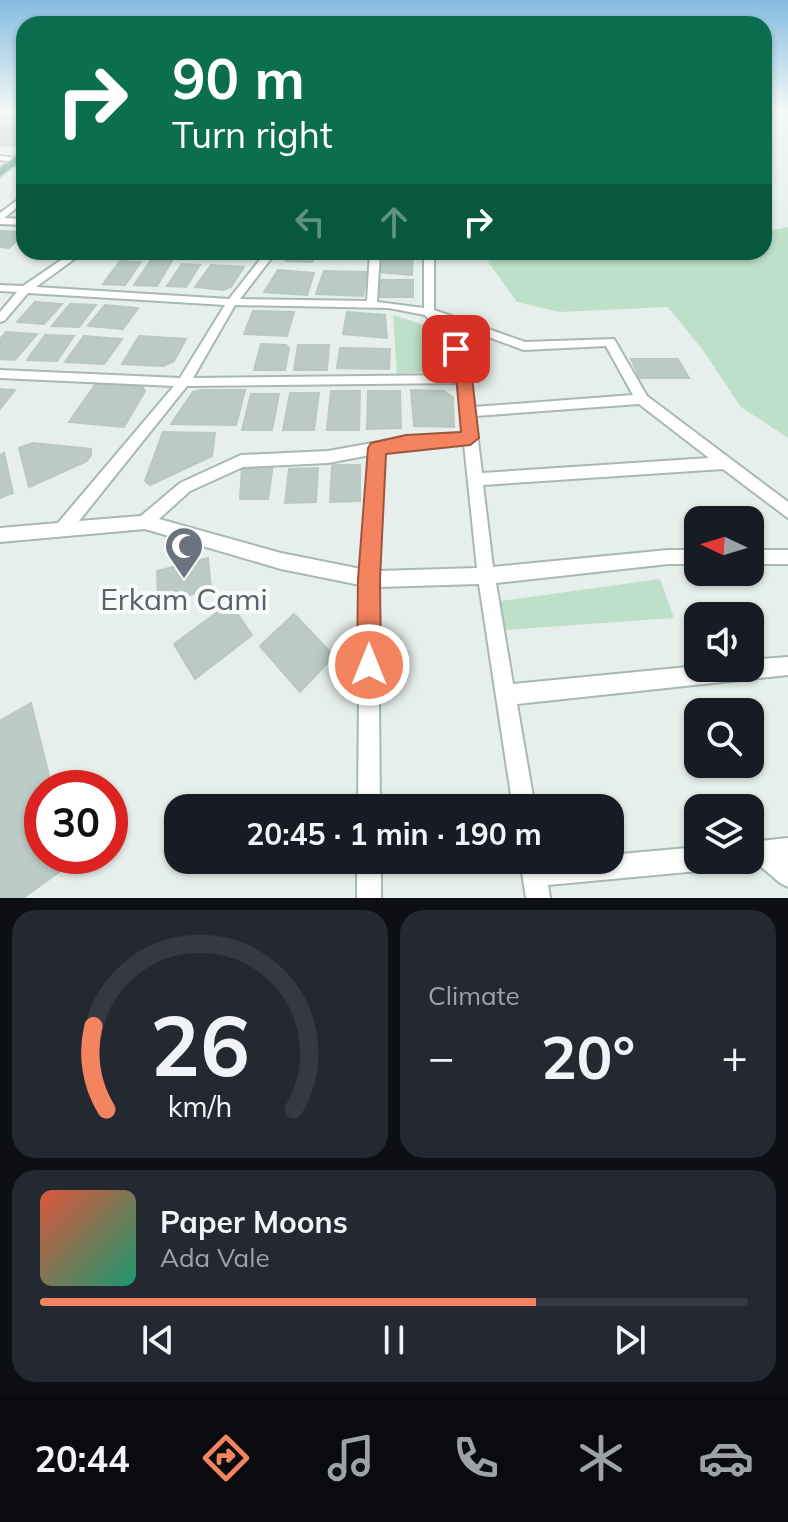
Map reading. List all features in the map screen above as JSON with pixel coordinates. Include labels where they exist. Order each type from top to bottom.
[{"type":"main road","points":[[0,182],[16,166]]},
{"type":"street","points":[[0,219],[16,205]]},
{"type":"street","points":[[0,319],[25,290],[68,260]]},
{"type":"street","points":[[63,529],[184,382],[232,302],[265,260]]},
{"type":"street","points":[[372,304],[375,260]]},
{"type":"street","points":[[429,260],[429,312],[455,343],[464,379],[486,576],[522,794]]},
{"type":"street","points":[[0,288],[232,302],[372,304],[429,312],[524,346],[610,342],[642,399],[788,511]]},
{"type":"street","points":[[455,343],[479,329]]},
{"type":"street","points":[[0,374],[184,382],[464,379]]},
{"type":"street","points":[[468,412],[642,399]]},
{"type":"street","points":[[145,522],[185,487],[241,461],[328,457],[406,442],[470,438]]},
{"type":"street","points":[[369,794],[369,579],[377,448]]},
{"type":"street","points":[[477,479],[725,463]]},
{"type":"street","points":[[0,535],[145,522],[281,561],[369,579],[486,576],[684,557]]},
{"type":"street","points":[[764,557],[788,557]]},
{"type":"street","points":[[505,695],[788,666]]},
{"type":"street","points":[[764,852],[788,850]]},
{"type":"street","points":[[764,858],[788,875]]},
{"type":"street","points":[[624,863],[684,860]]},
{"type":"street","points":[[369,874],[369,898]]},
{"type":"street","points":[[534,874],[538,898]]},
{"type":"green space","points":[[788,227],[788,438],[741,407],[705,353],[668,307],[559,312],[517,302],[487,260],[772,260],[772,230]]},
{"type":"green space","points":[[393,315],[425,325],[435,340],[446,370],[397,374]]},
{"type":"green space","points":[[660,579],[674,618],[506,630],[500,601]]},
{"type":"building","points":[[0,231],[16,232],[16,241],[9,248],[0,247]]},
{"type":"building","points":[[151,260],[172,261],[157,286],[134,285]]},
{"type":"building","points":[[378,260],[413,260],[412,275],[378,272]]},
{"type":"building","points":[[120,261],[141,262],[125,285],[103,284]]},
{"type":"building","points":[[182,264],[200,265],[186,287],[167,286]]},
{"type":"building","points":[[211,265],[244,267],[231,287],[223,290],[195,287]]},
{"type":"building","points":[[278,270],[314,273],[307,295],[264,292]]},
{"type":"building","points":[[324,271],[367,272],[363,296],[316,294]]},
{"type":"building","points":[[380,280],[413,280],[413,297],[379,297]]},
{"type":"building","points":[[35,302],[62,304],[44,324],[17,322]]},
{"type":"building","points":[[70,304],[96,305],[79,327],[52,326]]},
{"type":"building","points":[[105,305],[138,308],[123,329],[88,326]]},
{"type":"building","points":[[253,311],[294,312],[287,336],[244,334]]},
{"type":"building","points":[[347,312],[385,315],[387,338],[343,334]]},
{"type":"building","points":[[6,332],[37,334],[15,360],[0,359],[0,339]]},
{"type":"building","points":[[45,335],[74,336],[57,361],[27,360]]},
{"type":"building","points":[[84,336],[122,339],[104,364],[65,362]]},
{"type":"building","points":[[139,336],[186,339],[174,361],[163,366],[122,364]]},
{"type":"building","points":[[261,344],[286,345],[289,348],[285,370],[254,370]]},
{"type":"building","points":[[298,345],[329,345],[327,370],[294,370]]},
{"type":"building","points":[[340,348],[390,349],[389,369],[337,368]]},
{"type":"building","points":[[631,359],[678,359],[689,378],[640,378]]},
{"type":"building","points":[[97,382],[142,386],[145,391],[124,427],[69,422]]},
{"type":"building","points":[[0,389],[15,390],[0,409]]},
{"type":"building","points":[[245,390],[236,425],[171,424],[193,392]]},
{"type":"building","points":[[411,390],[444,391],[453,397],[454,427],[414,426]]},
{"type":"building","points":[[331,391],[360,391],[359,430],[327,430]]},
{"type":"building","points":[[368,391],[400,391],[401,428],[367,429]]},
{"type":"building","points":[[290,393],[319,393],[314,430],[283,430]]},
{"type":"building","points":[[251,394],[279,394],[272,430],[242,430]]},
{"type":"building","points":[[163,432],[215,433],[212,456],[150,485],[145,481]]},
{"type":"building","points":[[33,443],[91,449],[91,455],[87,461],[29,487],[19,448]]},
{"type":"building","points":[[4,453],[13,493],[0,498],[0,455]]},
{"type":"building","points":[[273,464],[268,499],[240,499],[242,467]]},
{"type":"building","points":[[332,465],[360,465],[360,501],[330,502]]},
{"type":"building","points":[[318,468],[316,502],[285,503],[289,469]]},
{"type":"building","name":"Erkam Cami","points":[[208,558],[211,589],[158,604],[157,571]]},
{"type":"building","points":[[230,603],[252,635],[195,679],[174,644]]},
{"type":"building","points":[[294,614],[334,656],[300,692],[260,646]]},
{"type":"building","points":[[31,703],[48,770],[24,770],[24,874],[56,874],[23,898],[1,898],[0,721]]},
{"type":"place","name":"Erkam Cami","points":[[184,580]]},
{"type":"route","points":[[369,665],[369,579],[377,448],[406,442],[470,438],[465,386],[456,349]]}]
